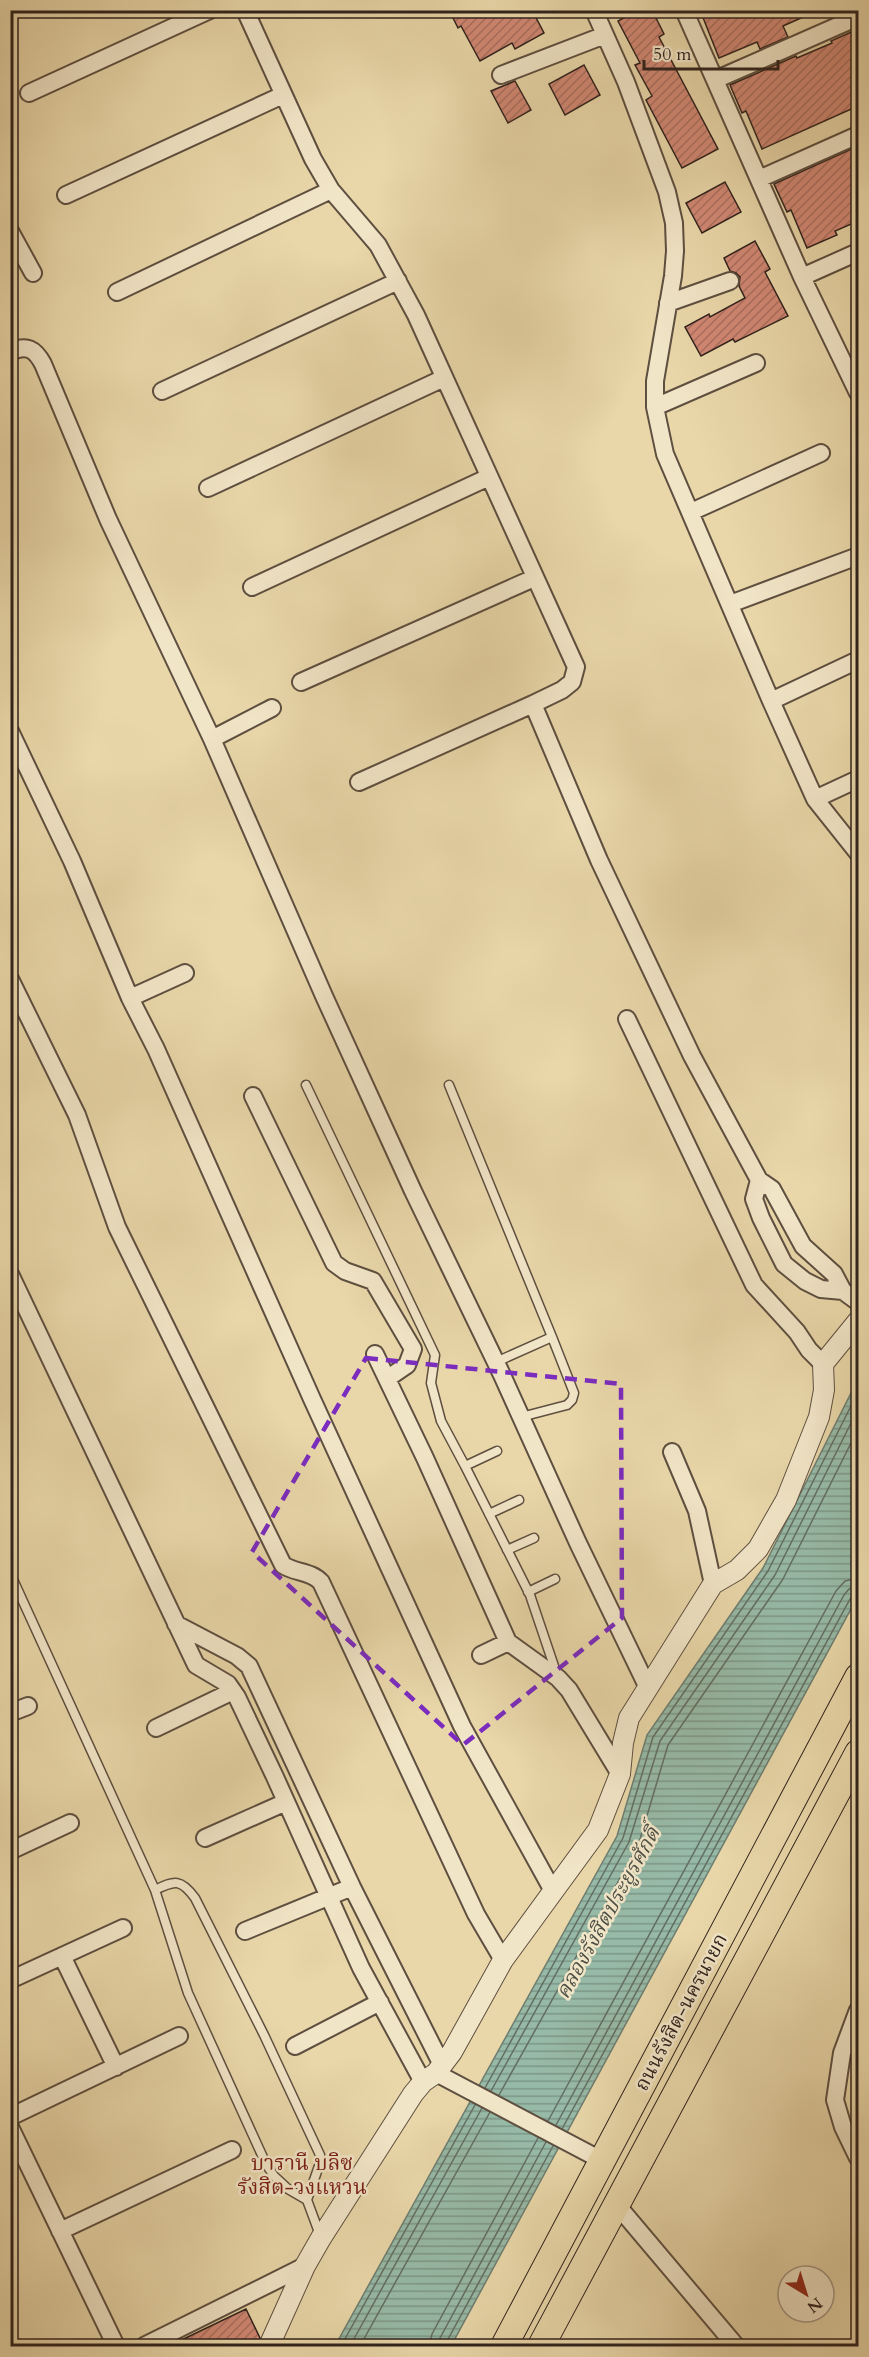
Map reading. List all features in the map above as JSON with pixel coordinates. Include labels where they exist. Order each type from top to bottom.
[{"type":"main road","name":"ถนนรังสิต-นครนายก","points":[[504,2346],[596,2157],[858,1677]]},
{"type":"main road","name":"ถนนรังสิต-นครนายก","points":[[541,2346],[858,1753]]},
{"type":"street","points":[[29,93],[210,10]]},
{"type":"street","points":[[245,10],[313,159],[331,190],[378,245],[398,281],[576,667],[572,682],[562,690],[360,782]]},
{"type":"street","points":[[594,10],[626,82],[667,192],[674,223],[675,251],[655,381],[655,407],[665,454],[815,799],[858,853]]},
{"type":"street","points":[[684,10],[802,277],[858,393]]},
{"type":"street","points":[[715,80],[858,17]]},
{"type":"street","points":[[501,75],[605,35]]},
{"type":"street","points":[[66,195],[283,95]]},
{"type":"street","points":[[759,179],[858,135]]},
{"type":"street","points":[[117,292],[331,190]]},
{"type":"street","points":[[10,231],[33,273]]},
{"type":"street","points":[[802,277],[858,252]]},
{"type":"street","points":[[162,391],[398,281]]},
{"type":"street","points":[[668,303],[730,281]]},
{"type":"street","points":[[10,352],[23,348],[31,348],[37,352],[108,519],[212,739],[328,1007],[648,1688]]},
{"type":"street","points":[[655,407],[756,363]]},
{"type":"street","points":[[208,488],[444,378]]},
{"type":"street","points":[[691,512],[821,453]]},
{"type":"street","points":[[252,587],[489,477]]},
{"type":"street","points":[[730,604],[858,555]]},
{"type":"street","points":[[301,682],[534,579]]},
{"type":"street","points":[[771,701],[858,660]]},
{"type":"street","points":[[534,704],[599,860],[692,1056],[759,1180],[772,1189],[803,1246],[834,1274],[843,1291],[858,1302]]},
{"type":"street","points":[[212,739],[272,708]]},
{"type":"street","points":[[10,730],[72,861],[130,998],[156,1049],[312,1399],[462,1726],[552,1891]]},
{"type":"street","points":[[815,799],[858,779]]},
{"type":"street","points":[[130,998],[185,973]]},
{"type":"street","points":[[10,979],[77,1115],[117,1227],[283,1564],[288,1568],[316,1576],[321,1582],[477,1914],[503,1959]]},
{"type":"street","points":[[627,1019],[754,1285],[823,1364]]},
{"type":"street","points":[[253,1096],[334,1263],[345,1271],[373,1281],[413,1349],[407,1365],[388,1378]]},
{"type":"street","points":[[759,1180],[754,1199],[784,1264],[805,1281],[821,1289],[843,1291]]},
{"type":"street","points":[[10,1274],[196,1665],[228,1684],[233,1691],[361,1968],[380,2002],[434,2073],[596,2157]]},
{"type":"street","points":[[269,2346],[305,2266],[321,2238],[413,2094],[452,2052],[503,1959],[598,1830],[620,1774],[622,1743],[629,1718],[713,1584],[737,1570],[758,1549],[786,1500],[819,1417],[824,1390],[823,1364],[858,1321]]},
{"type":"street","points":[[375,1354],[508,1642],[558,1678],[569,1690],[620,1774]]},
{"type":"street","points":[[672,1452],[697,1511],[713,1584]]},
{"type":"street","points":[[176,1624],[237,1656],[249,1666],[352,1887],[434,2073]]},
{"type":"street","points":[[481,1655],[508,1642]]},
{"type":"street","points":[[156,1728],[233,1691]]},
{"type":"street","points":[[10,1713],[28,1706]]},
{"type":"street","points":[[205,1838],[286,1802]]},
{"type":"street","points":[[10,1851],[70,1823]]},
{"type":"street","points":[[245,1931],[352,1887]]},
{"type":"street","points":[[10,1980],[123,1928]]},
{"type":"street","points":[[62,1956],[116,2067]]},
{"type":"street","points":[[295,2046],[380,2002]]},
{"type":"street","points":[[858,2010],[842,2053],[835,2100],[843,2127],[858,2158]]},
{"type":"street","points":[[10,2117],[179,2036]]},
{"type":"street","points":[[10,2127],[117,2346]]},
{"type":"street","points":[[60,2231],[232,2150]]},
{"type":"street","points":[[616,2205],[736,2346]]},
{"type":"street","points":[[144,2346],[305,2266]]},
{"type":"lane","points":[[449,1084],[574,1393],[567,1405],[521,1417]]},
{"type":"lane","points":[[306,1085],[435,1355],[431,1383],[441,1422],[528,1592],[558,1678]]},
{"type":"lane","points":[[496,1362],[552,1337]]},
{"type":"lane","points":[[465,1466],[497,1451]]},
{"type":"lane","points":[[489,1514],[519,1500]]},
{"type":"lane","points":[[507,1550],[534,1538]]},
{"type":"lane","points":[[10,1573],[155,1890],[188,1993],[266,2164],[281,2182],[307,2200],[321,2238]]},
{"type":"lane","points":[[528,1592],[555,1579]]},
{"type":"lane","points":[[155,1890],[177,1882],[186,1885],[195,1898],[264,2035],[320,2155],[320,2163],[307,2200]]},
{"type":"highlighted area","points":[[366,1358],[621,1384],[622,1618],[463,1745],[252,1552]]},
{"type":"water","name":"คลองรังสิตประยูรศักดิ์","points":[[858,1379],[858,1596],[451,2346],[335,2346],[617,1836],[647,1735],[763,1568]]},
{"type":"building","points":[[449,10],[532,10],[544,33],[515,49],[512,43],[480,61],[461,26],[458,28]]},
{"type":"building","points":[[638,10],[652,10],[664,34],[659,37],[718,149],[682,168],[646,100],[652,96],[635,65],[640,63],[618,21]]},
{"type":"building","points":[[700,10],[819,10],[783,26],[788,37],[760,49],[757,42],[719,58]]},
{"type":"building","points":[[858,29],[858,106],[762,149],[746,111],[742,113],[730,85],[832,43],[831,41]]},
{"type":"building","points":[[584,65],[600,95],[565,115],[549,84]]},
{"type":"building","points":[[515,81],[531,110],[508,123],[491,91]]},
{"type":"building","points":[[858,146],[858,178],[852,181],[858,196],[858,221],[835,231],[837,235],[807,248],[791,210],[787,212],[774,184]]},
{"type":"building","points":[[725,182],[741,212],[702,233],[686,203]]},
{"type":"building","points":[[755,241],[770,269],[765,272],[788,316],[735,342],[733,339],[701,356],[685,327],[709,314],[710,317],[745,298],[739,286],[740,277],[730,271],[724,258]]},
{"type":"building","points":[[246,2309],[259,2340],[245,2346],[169,2346]]},
{"type":"district","name":"บารานี บลิซ รังสิต-วงแหวน","points":[[302,2175]]}]
